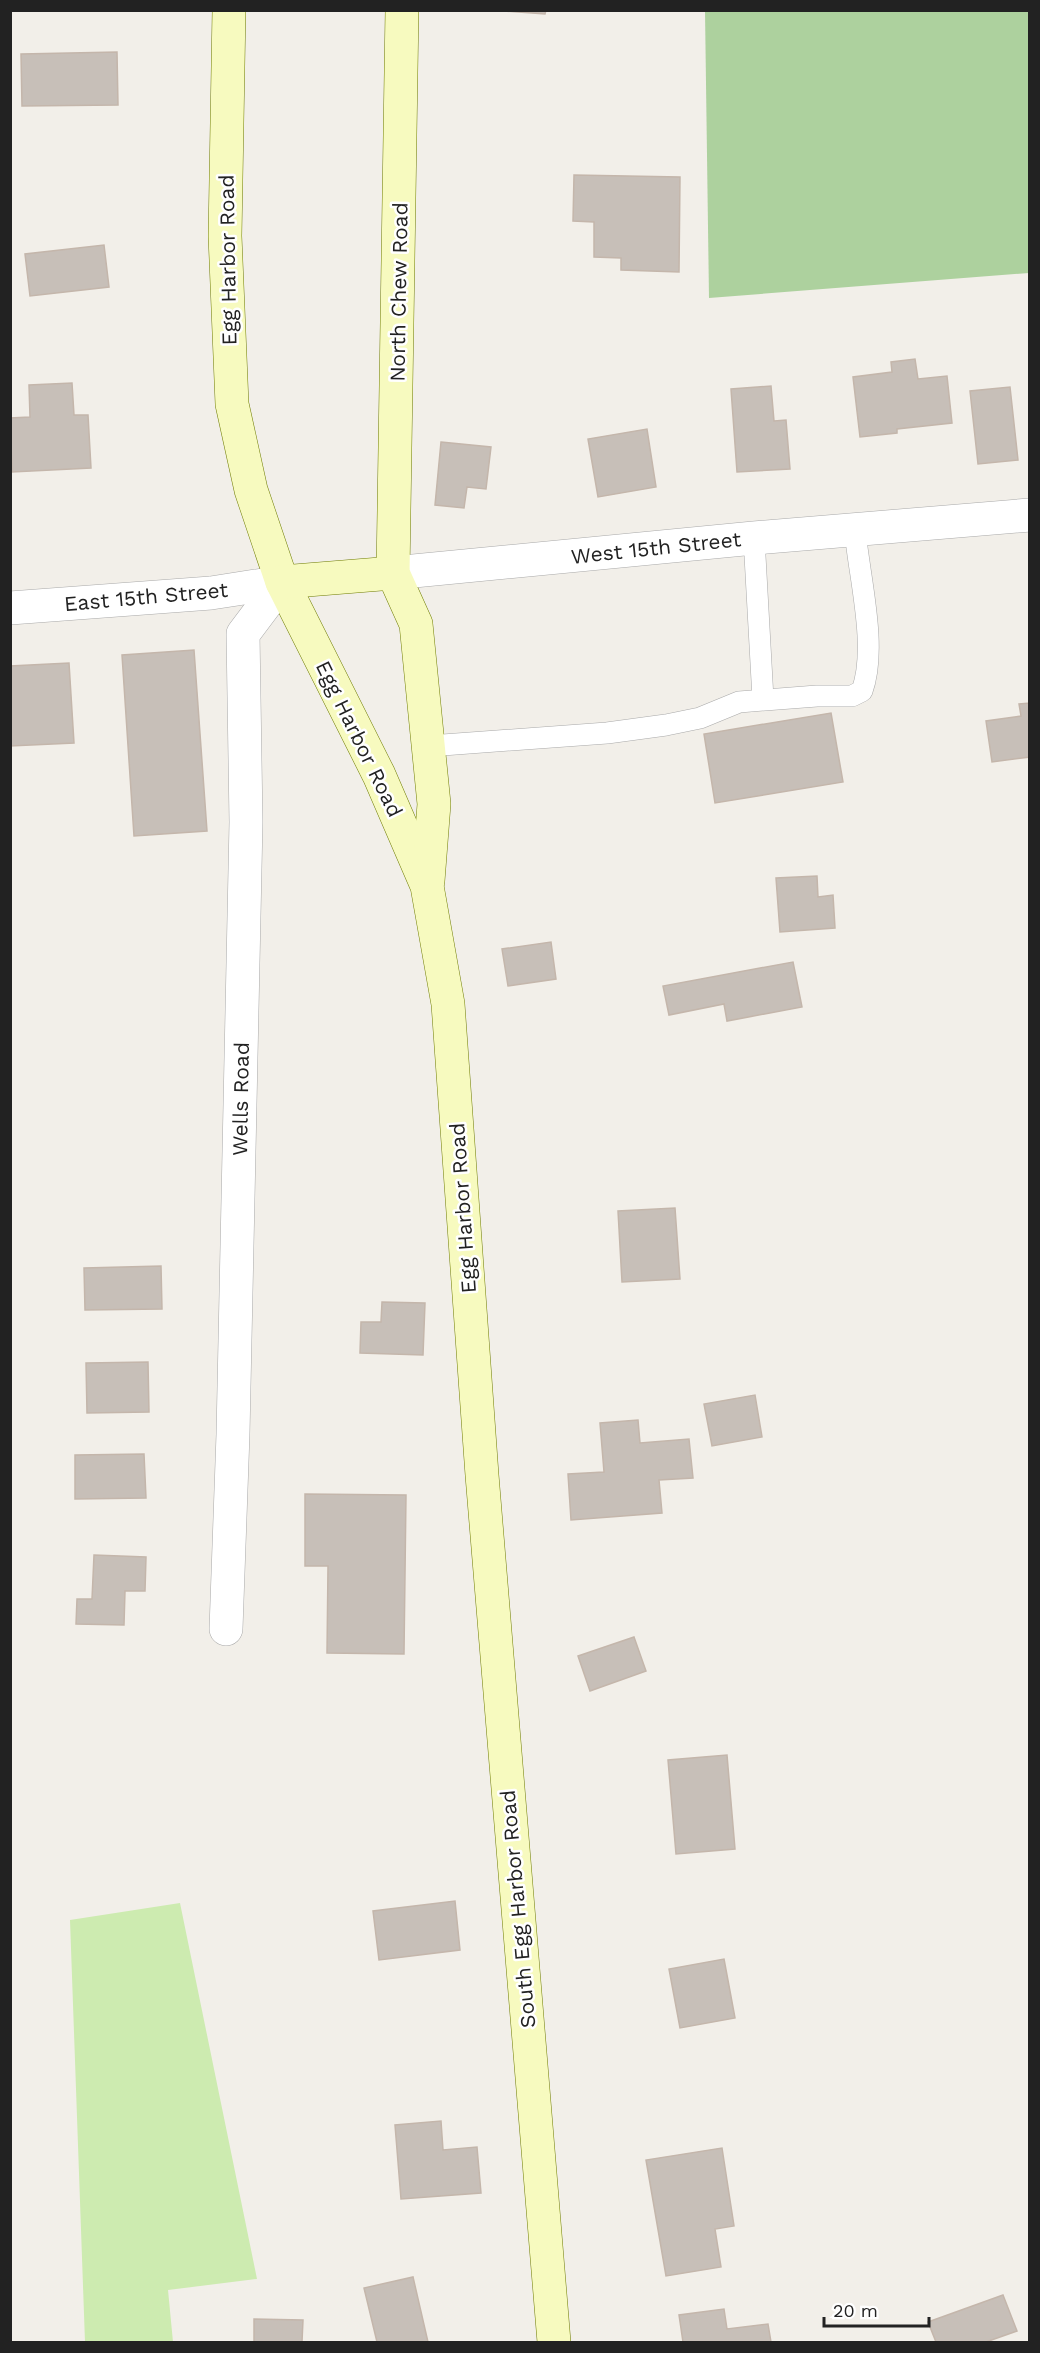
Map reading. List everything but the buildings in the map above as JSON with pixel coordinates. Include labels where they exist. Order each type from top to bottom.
[{"type":"main road","name":"Egg Harbor Road","points":[[229,10],[225,236],[232,404],[251,490],[282,582],[380,775],[427,886],[448,1004],[482,1475]]},
{"type":"main road","name":"North Chew Road","points":[[393,573],[402,10]]},
{"type":"main road","name":"West 15th Street","points":[[282,582],[393,573]]},
{"type":"main road","points":[[393,573],[416,624],[434,804],[427,886]]},
{"type":"main road","name":"South Egg Harbor Road","points":[[482,1475],[554,2343]]},
{"type":"street","name":"West 15th Street","points":[[393,573],[754,538],[1029,515]]},
{"type":"street","name":"East 15th Street","points":[[10,608],[211,593],[282,582]]},
{"type":"street","name":"Wells Road","points":[[226,1629],[233,1434],[246,834],[243,634],[282,582]]},
{"type":"lane","points":[[429,746],[587,734],[666,725],[700,718],[739,702],[852,696],[862,691],[867,679],[869,641],[855,530]]},
{"type":"lane","points":[[754,538],[763,699]]},
{"type":"green space","points":[[705,11],[1029,11],[1029,273],[709,298]]},
{"type":"green space","points":[[180,1903],[257,2279],[168,2290],[173,2342],[85,2342],[70,1920]]}]
